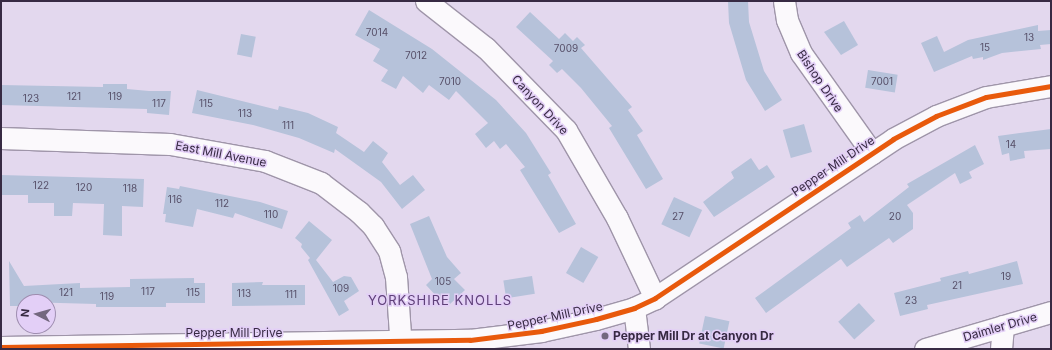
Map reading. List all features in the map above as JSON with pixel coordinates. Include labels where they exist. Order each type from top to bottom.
[{"type":"street","name":"Canyon Drive","points":[[426,1],[486,48],[566,130],[617,218],[655,298]]},
{"type":"street","name":"Bishop Drive","points":[[784,1],[789,26],[801,53],[822,87],[872,153]]},
{"type":"street","name":"Pepper Mill Drive","points":[[1,347],[401,345],[506,337],[567,326],[634,308],[655,298],[910,129],[961,104],[1051,86]]},
{"type":"street","name":"East Mill Avenue","points":[[1,138],[170,144],[266,161],[321,183],[364,216],[389,250],[396,277],[401,345]]},
{"type":"street","points":[[634,308],[639,349]]},
{"type":"street","name":"Daimler Drive","points":[[926,349],[1051,312]]},
{"type":"street","points":[[1001,349],[1003,326]]},
{"type":"building","points":[[728,1],[748,1],[749,22],[764,71],[782,100],[765,111],[746,80],[729,23]]},
{"type":"building","points":[[369,10],[432,49],[496,100],[526,133],[551,173],[548,175],[576,224],[559,233],[520,170],[525,167],[506,144],[500,149],[494,141],[486,148],[475,134],[488,123],[456,91],[449,100],[429,85],[423,93],[403,76],[396,89],[381,81],[388,70],[373,61],[380,49],[355,35]]},
{"type":"building","points":[[530,12],[559,39],[565,33],[573,41],[577,37],[585,45],[581,48],[632,107],[628,110],[643,131],[637,135],[663,179],[646,189],[609,128],[612,126],[581,88],[562,69],[557,73],[549,65],[553,61],[516,27]]},
{"type":"building","points":[[844,21],[858,45],[841,55],[824,32]]},
{"type":"building","points":[[1038,25],[1038,31],[1051,30],[1051,44],[1040,45],[1041,49],[1002,53],[983,60],[983,57],[973,59],[972,56],[934,72],[921,43],[937,36],[944,52],[968,40]]},
{"type":"building","points":[[241,34],[256,37],[252,57],[237,55]]},
{"type":"building","points":[[868,70],[898,75],[895,92],[865,88]]},
{"type":"building","points":[[103,84],[127,84],[127,89],[171,91],[169,115],[147,113],[147,109],[1,105],[1,85],[103,87]]},
{"type":"building","points":[[197,90],[278,110],[279,106],[308,113],[338,127],[336,133],[364,152],[373,141],[388,153],[382,162],[400,185],[413,175],[425,190],[402,209],[381,182],[335,149],[334,153],[299,138],[253,125],[192,113]]},
{"type":"building","points":[[804,124],[812,152],[791,158],[783,130]]},
{"type":"building","points":[[1051,129],[1051,149],[1024,151],[1025,158],[1010,161],[1009,153],[1002,155],[998,136]]},
{"type":"building","points":[[975,145],[984,164],[969,172],[972,178],[960,184],[955,173],[907,205],[913,213],[913,229],[893,243],[889,238],[847,267],[841,259],[766,313],[755,298],[851,228],[848,223],[860,215],[864,222],[909,187],[907,184]]},
{"type":"building","points":[[751,158],[759,170],[767,165],[775,177],[714,217],[703,202],[734,178],[731,172]]},
{"type":"building","points":[[1,175],[144,179],[143,207],[122,206],[122,236],[103,235],[104,204],[73,203],[72,216],[54,216],[54,203],[28,203],[28,195],[1,195]]},
{"type":"building","points":[[180,186],[260,202],[288,211],[282,229],[235,213],[233,218],[197,209],[193,227],[165,222],[166,214],[163,214],[167,187],[179,189]]},
{"type":"building","points":[[674,197],[702,210],[689,237],[661,224]]},
{"type":"building","points":[[429,216],[447,257],[461,273],[454,279],[465,290],[450,304],[442,296],[439,299],[426,285],[432,279],[410,224]]},
{"type":"building","points":[[309,221],[332,240],[316,260],[333,282],[344,276],[351,277],[359,291],[344,301],[349,310],[339,316],[308,260],[310,258],[301,247],[302,244],[295,238]]},
{"type":"building","points":[[581,247],[598,257],[583,283],[566,273]]},
{"type":"building","points":[[9,261],[24,286],[80,283],[80,288],[130,287],[130,279],[194,278],[194,283],[205,283],[205,303],[166,303],[166,307],[96,307],[96,304],[56,303],[56,294],[16,294],[16,306],[10,306]]},
{"type":"building","points":[[1017,261],[1023,284],[927,305],[928,309],[900,316],[894,293],[941,281],[940,278],[968,271],[969,274]]},
{"type":"building","points":[[532,276],[535,294],[506,298],[503,281]]},
{"type":"building","points":[[263,282],[262,285],[305,285],[305,305],[232,306],[232,283]]},
{"type":"building","points":[[859,303],[875,321],[854,340],[838,322]]},
{"type":"building","points":[[705,316],[729,321],[724,349],[699,343]]},
{"type":"cycle path","points":[[1,347],[470,340],[541,331],[596,319],[634,308],[655,298],[893,139],[936,116],[986,97],[1051,86]]},
{"type":"place","name":"Pepper Mill Dr at Canyon Dr","points":[[605,336]]},
{"type":"district","name":"YORKSHIRE KNOLLS","points":[[440,300]]}]
